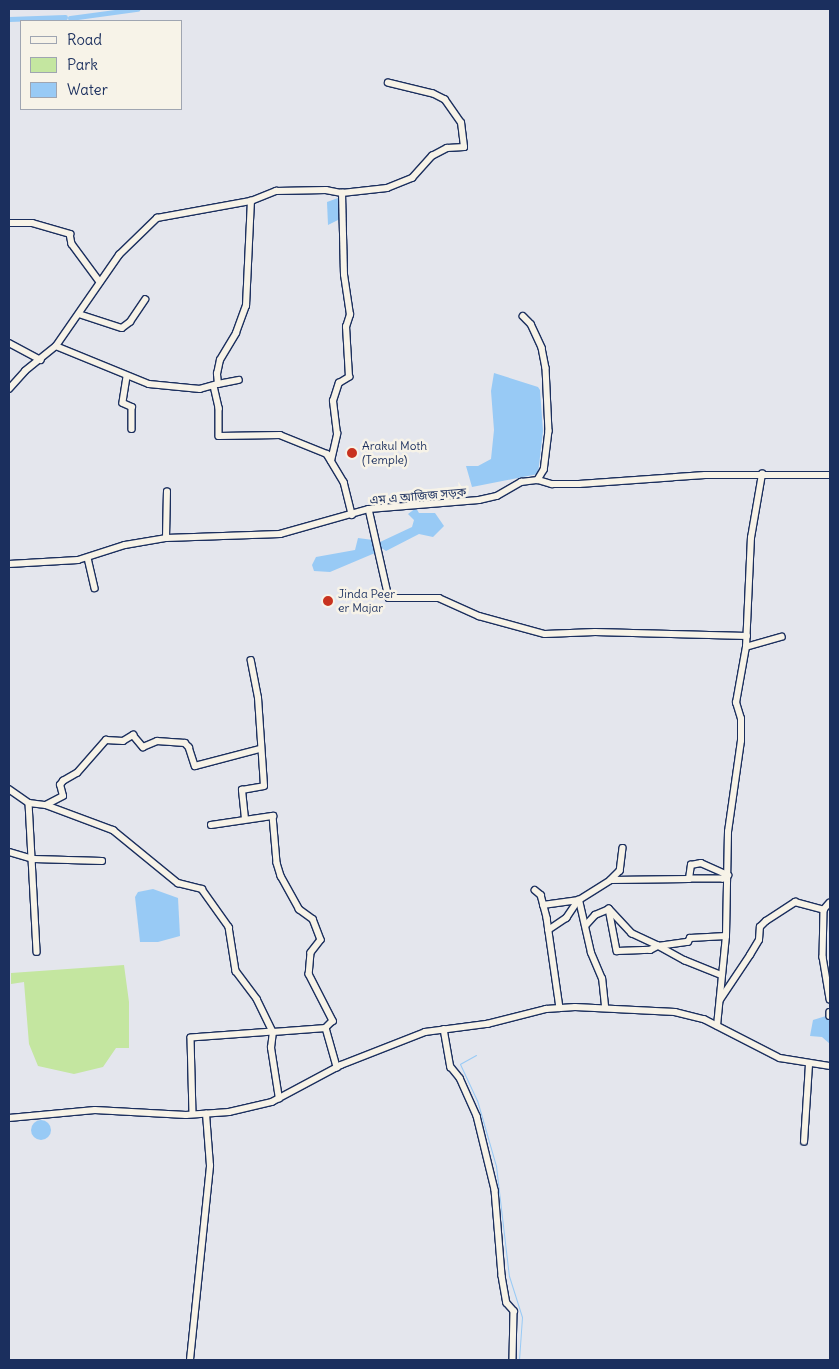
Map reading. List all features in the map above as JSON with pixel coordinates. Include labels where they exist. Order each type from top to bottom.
[{"type":"street","points":[[9,389],[25,371],[56,346],[118,255],[157,218],[251,202],[276,191],[326,190],[342,193],[387,188],[412,178],[432,156],[447,148],[464,147],[461,123],[445,100],[433,94],[388,83]]},
{"type":"street","points":[[331,461],[337,434],[333,401],[339,383],[349,377],[346,327],[350,315],[344,275],[342,193]]},
{"type":"street","points":[[251,202],[246,306],[236,333],[220,360],[217,374],[219,436],[280,436],[309,444],[327,454],[344,482],[352,515]]},
{"type":"street","points":[[9,223],[32,223],[70,234],[72,244],[100,282]]},
{"type":"street","points":[[79,314],[122,328],[130,322],[144,300]]},
{"type":"street","points":[[523,316],[531,324],[542,348],[546,368],[549,430],[544,470],[538,480]]},
{"type":"street","points":[[9,343],[41,360]]},
{"type":"street","points":[[56,346],[99,362],[127,378],[177,388],[216,385],[239,380]]},
{"type":"street","points":[[127,378],[123,403],[132,407],[132,430]]},
{"type":"street","points":[[717,1026],[720,975],[726,936],[728,832],[741,741],[741,719],[736,703],[746,647],[752,538],[762,474]]},
{"type":"street","name":"এম এ আজিজ সড়ক","points":[[9,564],[88,558],[125,546],[166,538],[280,534],[370,509],[479,500],[497,496],[522,482],[538,480],[579,484],[705,475],[830,475]]},
{"type":"street","points":[[166,538],[164,522],[167,492]]},
{"type":"street","points":[[370,509],[389,598],[439,598],[479,616],[545,634],[595,632],[747,636]]},
{"type":"street","points":[[88,558],[95,588]]},
{"type":"street","points":[[746,647],[782,637]]},
{"type":"street","points":[[245,820],[242,790],[264,786],[258,698],[251,661]]},
{"type":"street","points":[[46,805],[63,796],[60,785],[62,781],[77,772],[106,740],[123,741],[133,735],[143,747],[157,741],[185,743],[190,747],[194,766],[260,749]]},
{"type":"street","points":[[9,789],[29,803],[46,805],[113,830],[178,883],[202,889],[229,927],[236,970],[257,999],[273,1032],[271,1048],[279,1099]]},
{"type":"street","points":[[29,803],[34,859],[37,952]]},
{"type":"street","points":[[193,1114],[191,1038],[326,1028],[333,1021],[309,974],[310,954],[322,940],[313,919],[299,909],[281,876],[277,863],[273,816],[211,825]]},
{"type":"street","points":[[543,905],[579,900],[611,880],[620,871],[623,848]]},
{"type":"street","points":[[9,852],[34,859],[102,861]]},
{"type":"street","points":[[689,879],[691,865],[701,864],[728,875]]},
{"type":"street","points":[[611,880],[723,879],[728,875]]},
{"type":"street","points":[[535,890],[540,895],[549,930],[560,1008]]},
{"type":"street","points":[[579,900],[591,953],[602,979],[605,1006]]},
{"type":"street","points":[[549,930],[567,918],[579,900]]},
{"type":"street","points":[[719,1002],[759,940],[760,927],[795,902],[824,910]]},
{"type":"street","points":[[830,904],[824,910],[823,957],[827,970],[830,999]]},
{"type":"street","points":[[609,909],[617,952],[650,950],[658,946],[683,943],[690,938],[726,936]]},
{"type":"street","points":[[609,909],[632,934],[720,975]]},
{"type":"street","points":[[586,925],[596,915],[609,909]]},
{"type":"street","points":[[827,970],[830,963]]},
{"type":"street","points":[[9,1118],[96,1110],[206,1114],[249,1108],[279,1099],[337,1067],[404,1038],[444,1029],[487,1024],[560,1008],[605,1006],[675,1012],[717,1026],[780,1058],[830,1066]]},
{"type":"street","points":[[326,1028],[337,1067]]},
{"type":"street","points":[[444,1029],[451,1067],[477,1116],[495,1190],[502,1276],[507,1303],[514,1310],[513,1360]]},
{"type":"street","points":[[804,1142],[809,1064]]},
{"type":"street","points":[[190,1360],[210,1166],[206,1114]]},
{"type":"green space","points":[[124,965],[129,1002],[129,1048],[116,1048],[103,1067],[74,1074],[38,1066],[29,1044],[24,982],[11,984],[11,973]]},
{"type":"water","points":[[338,198],[342,218],[328,225],[327,202]]},
{"type":"water","points":[[494,373],[538,387],[540,390],[543,431],[538,474],[472,487],[466,466],[478,466],[491,459],[494,430],[491,391]]},
{"type":"water","points":[[416,508],[419,513],[435,513],[444,526],[433,537],[419,534],[386,551],[380,547],[380,542],[412,527],[414,520],[408,514]]},
{"type":"water","points":[[358,538],[373,540],[375,553],[330,572],[314,571],[312,565],[316,557],[355,550]]},
{"type":"water","points":[[153,889],[178,898],[180,936],[158,942],[140,942],[135,897],[138,892]]},
{"type":"water","points":[[826,1016],[830,1017],[830,1044],[822,1037],[810,1036],[813,1020]]},
{"type":"water","points":[[41,1120],[48,1123],[51,1130],[48,1137],[41,1140],[34,1137],[31,1130],[34,1123]]},
{"type":"waterway","points":[[70,18],[137,9]]},
{"type":"waterway","points":[[9,19],[65,17]]},
{"type":"waterway","points":[[476,1055],[460,1064],[477,1100],[496,1166],[509,1276],[522,1317],[519,1360]]},
{"type":"place","name":"Arakul Moth (Temple)","points":[[352,453]]},
{"type":"place","name":"Jinda Peer er Majar","points":[[328,601]]}]
